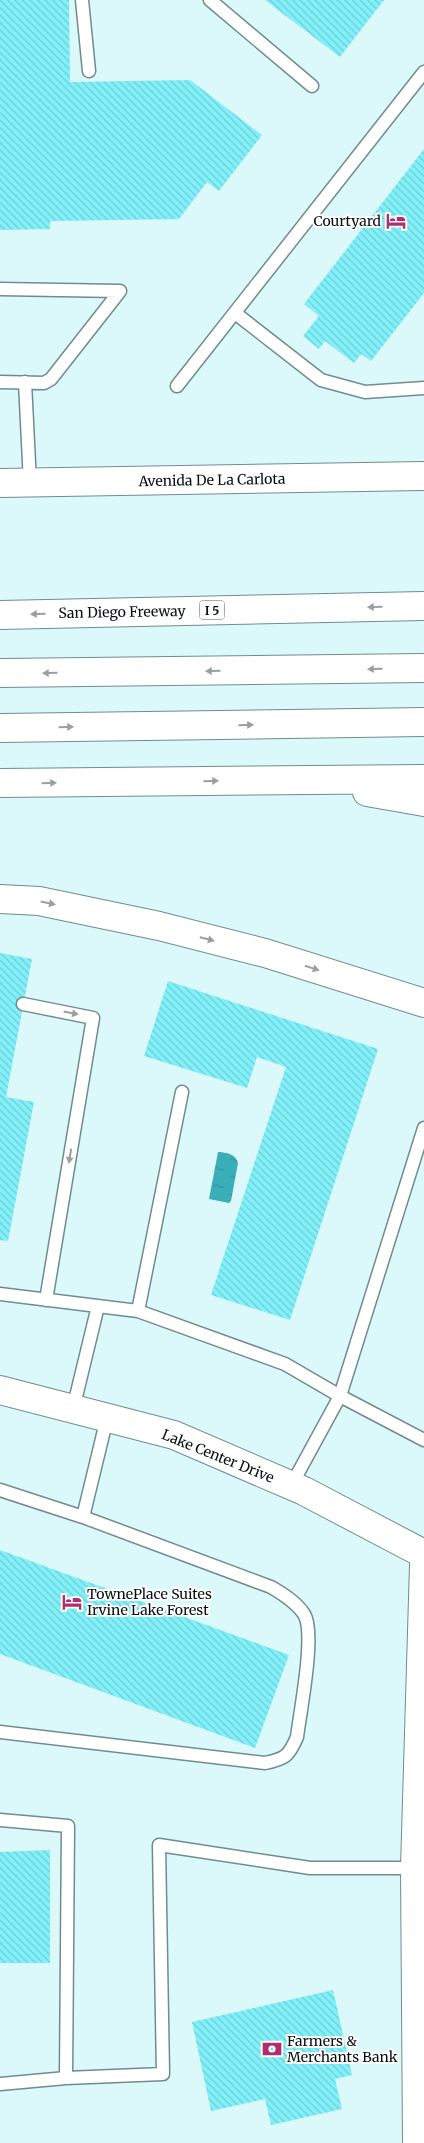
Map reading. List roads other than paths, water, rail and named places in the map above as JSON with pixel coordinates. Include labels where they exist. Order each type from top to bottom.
[{"type":"main road","name":"Avenida De La Carlota","points":[[0,483],[424,476]]},
{"type":"main road","name":"San Diego Freeway","points":[[0,615],[424,606]]},
{"type":"main road","points":[[0,673],[424,668]]},
{"type":"main road","points":[[0,728],[424,722]]},
{"type":"main road","points":[[0,783],[424,779]]},
{"type":"main road","points":[[299,780],[424,802]]},
{"type":"main road","points":[[0,899],[38,901],[159,926],[265,953],[424,1003]]},
{"type":"main road","name":"Lake Center Drive","points":[[0,1390],[174,1435],[291,1486],[424,1554]]},
{"type":"main road","points":[[417,2143],[424,1565]]},
{"type":"lane","points":[[82,0],[89,71]]},
{"type":"lane","points":[[210,0],[312,86]]},
{"type":"lane","points":[[178,386],[424,72]]},
{"type":"lane","points":[[0,289],[120,291],[51,379],[44,382],[0,382]]},
{"type":"lane","points":[[235,313],[321,380],[365,392],[424,388]]},
{"type":"lane","points":[[25,382],[30,483]]},
{"type":"lane","points":[[23,1004],[93,1018],[46,1300]]},
{"type":"lane","points":[[138,1311],[182,1092]]},
{"type":"lane","points":[[291,1486],[340,1396],[424,1128]]},
{"type":"lane","points":[[0,1294],[138,1311],[285,1364],[340,1396],[424,1440]]},
{"type":"lane","points":[[74,1409],[98,1306]]},
{"type":"lane","points":[[83,1517],[107,1418]]},
{"type":"lane","points":[[0,1490],[83,1517],[272,1587],[287,1596],[305,1615],[309,1636],[297,1737],[291,1751],[281,1760],[265,1763],[0,1732]]},
{"type":"lane","points":[[0,1820],[68,1826],[66,2078]]},
{"type":"lane","points":[[0,2084],[66,2078],[164,2074],[159,1845],[310,1868],[419,1869]]},
{"type":"water","points":[[218,1152],[233,1155],[238,1163],[231,1201],[229,1203],[209,1199]]},
{"type":"place","name":"Courtyard","points":[[396,221]]},
{"type":"place","name":"TownePlace Suites Irvine Lake Forest","points":[[72,1602]]},
{"type":"place","name":"Farmers & Merchants Bank","points":[[272,2049]]}]
